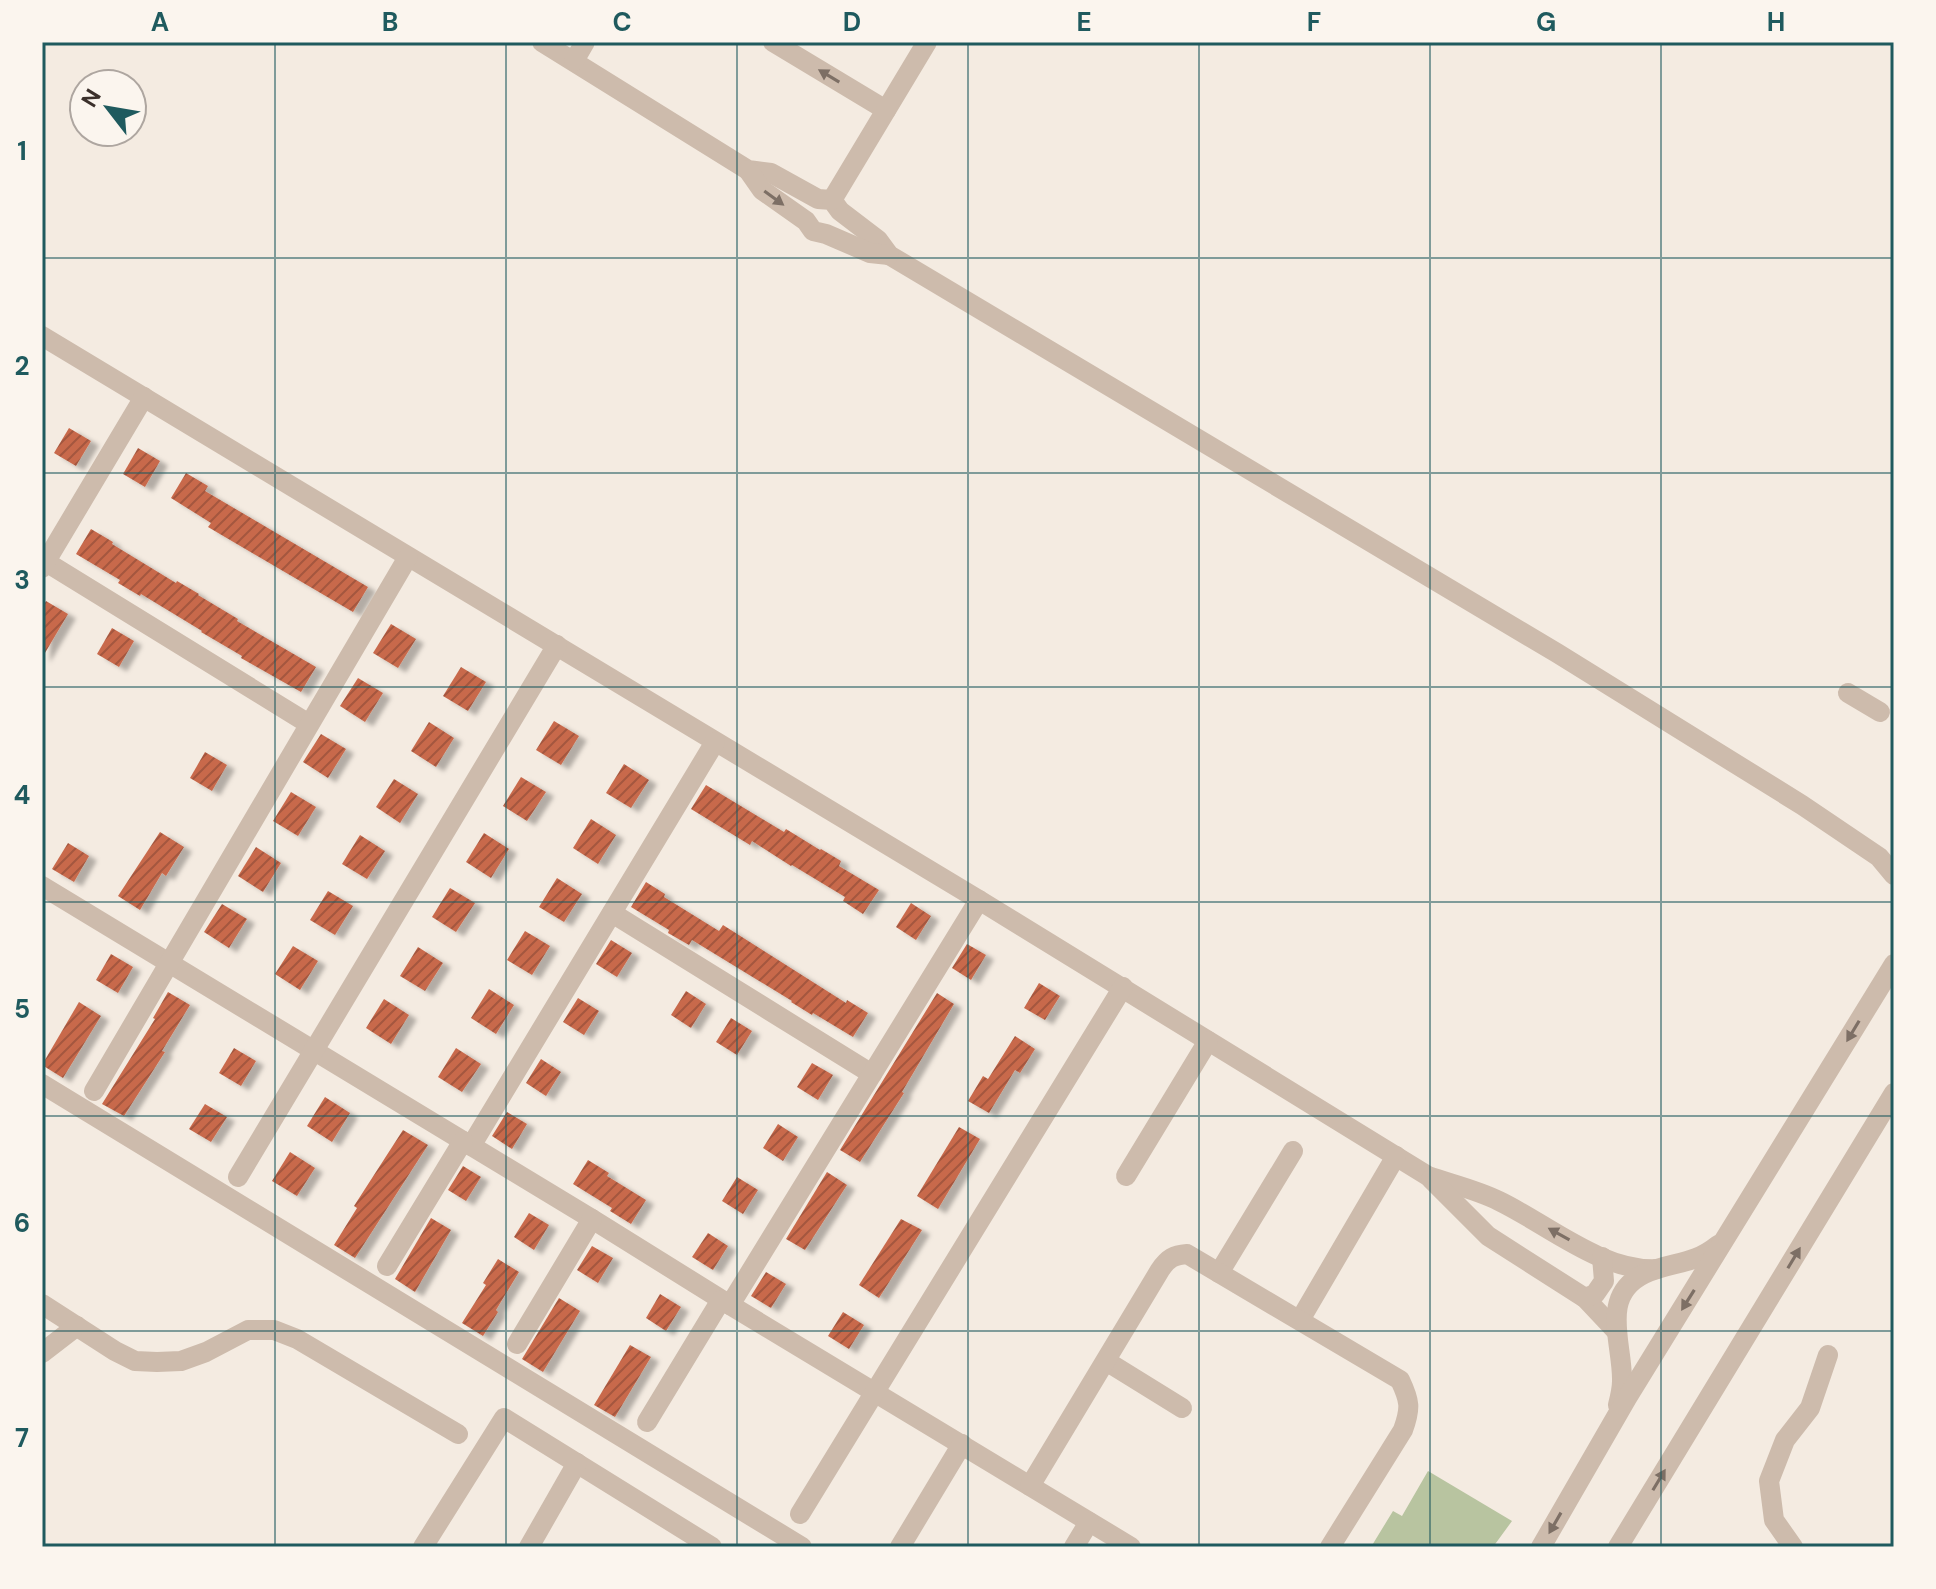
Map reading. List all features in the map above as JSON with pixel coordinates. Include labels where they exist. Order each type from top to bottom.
[{"type":"street","points":[[542,42],[748,170],[762,190],[806,221],[813,231],[870,253],[889,255]]},
{"type":"street","points":[[574,61],[585,42]]},
{"type":"street","points":[[773,42],[886,110]]},
{"type":"street","points":[[806,221],[807,207],[830,203],[927,42]]},
{"type":"street","points":[[748,170],[771,173],[830,203],[878,240],[889,255],[1557,653],[1886,859],[1894,875]]},
{"type":"street","points":[[826,234],[836,228],[841,217],[830,203]]},
{"type":"street","points":[[42,336],[1123,987],[1428,1176],[1497,1200],[1602,1257],[1630,1268],[1657,1269]]},
{"type":"street","points":[[144,397],[44,565],[309,724]]},
{"type":"street","points":[[94,1091],[408,557]]},
{"type":"street","points":[[238,1177],[557,645]]},
{"type":"street","points":[[1848,693],[1880,712]]},
{"type":"street","points":[[387,1266],[612,913],[715,742]]},
{"type":"street","points":[[42,886],[1131,1547]]},
{"type":"street","points":[[647,1422],[872,1074],[979,900]]},
{"type":"street","points":[[612,913],[872,1074]]},
{"type":"street","points":[[1541,1547],[1616,1417],[1894,964]]},
{"type":"street","points":[[800,1514],[1123,987]]},
{"type":"street","points":[[1126,1176],[1208,1041]]},
{"type":"street","points":[[42,1084],[802,1547]]},
{"type":"street","points":[[1618,1547],[1894,1093]]},
{"type":"street","points":[[1219,1273],[1293,1151]]},
{"type":"street","points":[[1300,1320],[1396,1156]]},
{"type":"street","points":[[1428,1176],[1488,1236],[1585,1298],[1617,1332]]},
{"type":"street","points":[[1482,1230],[1486,1212],[1497,1200]]},
{"type":"street","points":[[517,1344],[592,1219]]},
{"type":"street","points":[[1616,1417],[1622,1379],[1615,1317],[1618,1302],[1626,1289],[1640,1276],[1698,1258],[1728,1237]]},
{"type":"street","points":[[1030,1486],[1167,1260],[1175,1255],[1187,1254],[1400,1380],[1410,1411],[1403,1430],[1330,1547]]},
{"type":"street","points":[[1585,1298],[1595,1294],[1604,1281],[1602,1257]]},
{"type":"street","points":[[42,1304],[135,1361],[181,1361],[248,1330],[274,1330],[297,1339],[458,1434]]},
{"type":"street","points":[[42,1353],[77,1326]]},
{"type":"street","points":[[1793,1547],[1774,1520],[1769,1481],[1785,1440],[1810,1408],[1828,1355]]},
{"type":"street","points":[[1106,1361],[1182,1408]]},
{"type":"street","points":[[423,1547],[504,1418],[712,1547]]},
{"type":"street","points":[[900,1547],[962,1444]]},
{"type":"street","points":[[529,1547],[577,1463]]},
{"type":"street","points":[[1074,1547],[1089,1522]]},
{"type":"green space","points":[[1428,1471],[1512,1521],[1493,1547],[1371,1547],[1393,1511],[1402,1516]]},
{"type":"building","points":[[69,428],[91,441],[76,466],[54,453]]},
{"type":"building","points":[[138,448],[160,461],[145,487],[123,474]]},
{"type":"building","points":[[186,473],[208,486],[205,491],[368,587],[353,612],[208,527],[211,523],[171,498]]},
{"type":"building","points":[[91,529],[316,667],[301,692],[118,583],[120,580],[76,554]]},
{"type":"building","points":[[46,601],[68,614],[42,658],[42,608]]},
{"type":"building","points":[[391,624],[416,639],[398,668],[373,653]]},
{"type":"building","points":[[112,628],[134,641],[119,667],[97,654]]},
{"type":"building","points":[[461,667],[486,682],[468,711],[443,696]]},
{"type":"building","points":[[358,678],[383,693],[365,722],[340,706]]},
{"type":"building","points":[[554,721],[579,736],[561,765],[536,750]]},
{"type":"building","points":[[429,722],[454,738],[436,767],[411,751]]},
{"type":"building","points":[[321,734],[346,749],[328,778],[303,762]]},
{"type":"building","points":[[205,752],[227,765],[212,791],[190,778]]},
{"type":"building","points":[[624,764],[649,780],[631,808],[606,793]]},
{"type":"building","points":[[521,777],[546,792],[527,821],[503,806]]},
{"type":"building","points":[[394,779],[418,794],[400,823],[376,807]]},
{"type":"building","points":[[706,785],[784,832],[786,829],[841,861],[839,866],[879,890],[863,914],[843,901],[845,897],[752,841],[750,845],[691,809]]},
{"type":"building","points":[[291,792],[316,807],[298,836],[273,821]]},
{"type":"building","points":[[591,819],[616,835],[598,864],[573,848]]},
{"type":"building","points":[[160,832],[184,847],[166,876],[162,873],[140,910],[118,896]]},
{"type":"building","points":[[484,833],[509,849],[491,878],[466,862]]},
{"type":"building","points":[[360,835],[385,851],[367,879],[342,864]]},
{"type":"building","points":[[68,843],[89,856],[74,882],[52,869]]},
{"type":"building","points":[[256,847],[281,863],[263,892],[238,876]]},
{"type":"building","points":[[557,878],[582,894],[564,922],[539,907]]},
{"type":"building","points":[[646,882],[665,894],[664,897],[719,931],[723,925],[846,1003],[847,1000],[868,1013],[853,1037],[692,940],[689,945],[668,933],[669,930],[631,907]]},
{"type":"building","points":[[450,888],[475,903],[456,932],[432,917]]},
{"type":"building","points":[[328,891],[353,906],[335,935],[310,920]]},
{"type":"building","points":[[911,903],[931,916],[916,940],[896,927]]},
{"type":"building","points":[[222,904],[247,919],[229,948],[204,932]]},
{"type":"building","points":[[525,931],[550,946],[532,975],[507,960]]},
{"type":"building","points":[[611,940],[632,953],[617,977],[596,964]]},
{"type":"building","points":[[967,944],[986,955],[971,980],[952,968]]},
{"type":"building","points":[[293,946],[318,961],[300,990],[275,974]]},
{"type":"building","points":[[418,947],[443,963],[425,991],[400,976]]},
{"type":"building","points":[[111,954],[133,967],[118,993],[96,980]]},
{"type":"building","points":[[1039,983],[1060,996],[1045,1020],[1024,1008]]},
{"type":"building","points":[[489,989],[514,1005],[496,1034],[471,1018]]},
{"type":"building","points":[[686,991],[706,1004],[691,1028],[671,1015]]},
{"type":"building","points":[[168,992],[190,1005],[162,1051],[165,1052],[124,1116],[102,1104],[155,1019]]},
{"type":"building","points":[[937,993],[954,1004],[904,1093],[860,1162],[840,1150]]},
{"type":"building","points":[[578,998],[599,1011],[584,1035],[563,1022]]},
{"type":"building","points":[[384,999],[409,1015],[391,1044],[366,1028]]},
{"type":"building","points":[[79,1002],[101,1016],[63,1078],[42,1065]]},
{"type":"building","points":[[731,1018],[752,1031],[737,1055],[716,1042]]},
{"type":"building","points":[[1015,1036],[1035,1049],[1020,1073],[1015,1070],[989,1113],[968,1101],[983,1076],[988,1079]]},
{"type":"building","points":[[234,1048],[256,1061],[241,1086],[219,1073]]},
{"type":"building","points":[[456,1048],[481,1064],[462,1092],[438,1077]]},
{"type":"building","points":[[541,1059],[561,1072],[546,1096],[526,1083]]},
{"type":"building","points":[[812,1063],[833,1075],[818,1100],[797,1087]]},
{"type":"building","points":[[325,1097],[350,1113],[332,1142],[307,1126]]},
{"type":"building","points":[[205,1104],[227,1117],[211,1142],[189,1129]]},
{"type":"building","points":[[507,1112],[527,1124],[512,1149],[492,1136]]},
{"type":"building","points":[[778,1124],[798,1137],[783,1161],[763,1148]]},
{"type":"building","points":[[959,1127],[980,1139],[938,1209],[917,1196]]},
{"type":"building","points":[[403,1130],[428,1145],[355,1258],[334,1245],[357,1208],[354,1206]]},
{"type":"building","points":[[290,1152],[315,1168],[297,1196],[272,1181]]},
{"type":"building","points":[[588,1160],[646,1200],[631,1224],[573,1184]]},
{"type":"building","points":[[463,1166],[481,1177],[466,1201],[448,1190]]},
{"type":"building","points":[[827,1172],[847,1185],[805,1250],[786,1239]]},
{"type":"building","points":[[737,1177],[758,1190],[743,1214],[722,1201]]},
{"type":"building","points":[[529,1213],[549,1225],[534,1250],[514,1237]]},
{"type":"building","points":[[431,1218],[451,1230],[415,1292],[395,1279]]},
{"type":"building","points":[[901,1219],[922,1230],[879,1298],[859,1285]]},
{"type":"building","points":[[708,1233],[728,1246],[713,1270],[692,1257]]},
{"type":"building","points":[[592,1246],[613,1258],[598,1283],[577,1270]]},
{"type":"building","points":[[498,1259],[519,1272],[483,1336],[462,1323]]},
{"type":"building","points":[[766,1272],[786,1284],[771,1308],[751,1296]]},
{"type":"building","points":[[660,1294],[681,1307],[666,1331],[646,1318]]},
{"type":"building","points":[[559,1298],[580,1311],[543,1372],[522,1359]]},
{"type":"building","points":[[843,1312],[864,1325],[849,1349],[828,1336]]},
{"type":"building","points":[[630,1345],[651,1357],[615,1417],[594,1405]]}]
